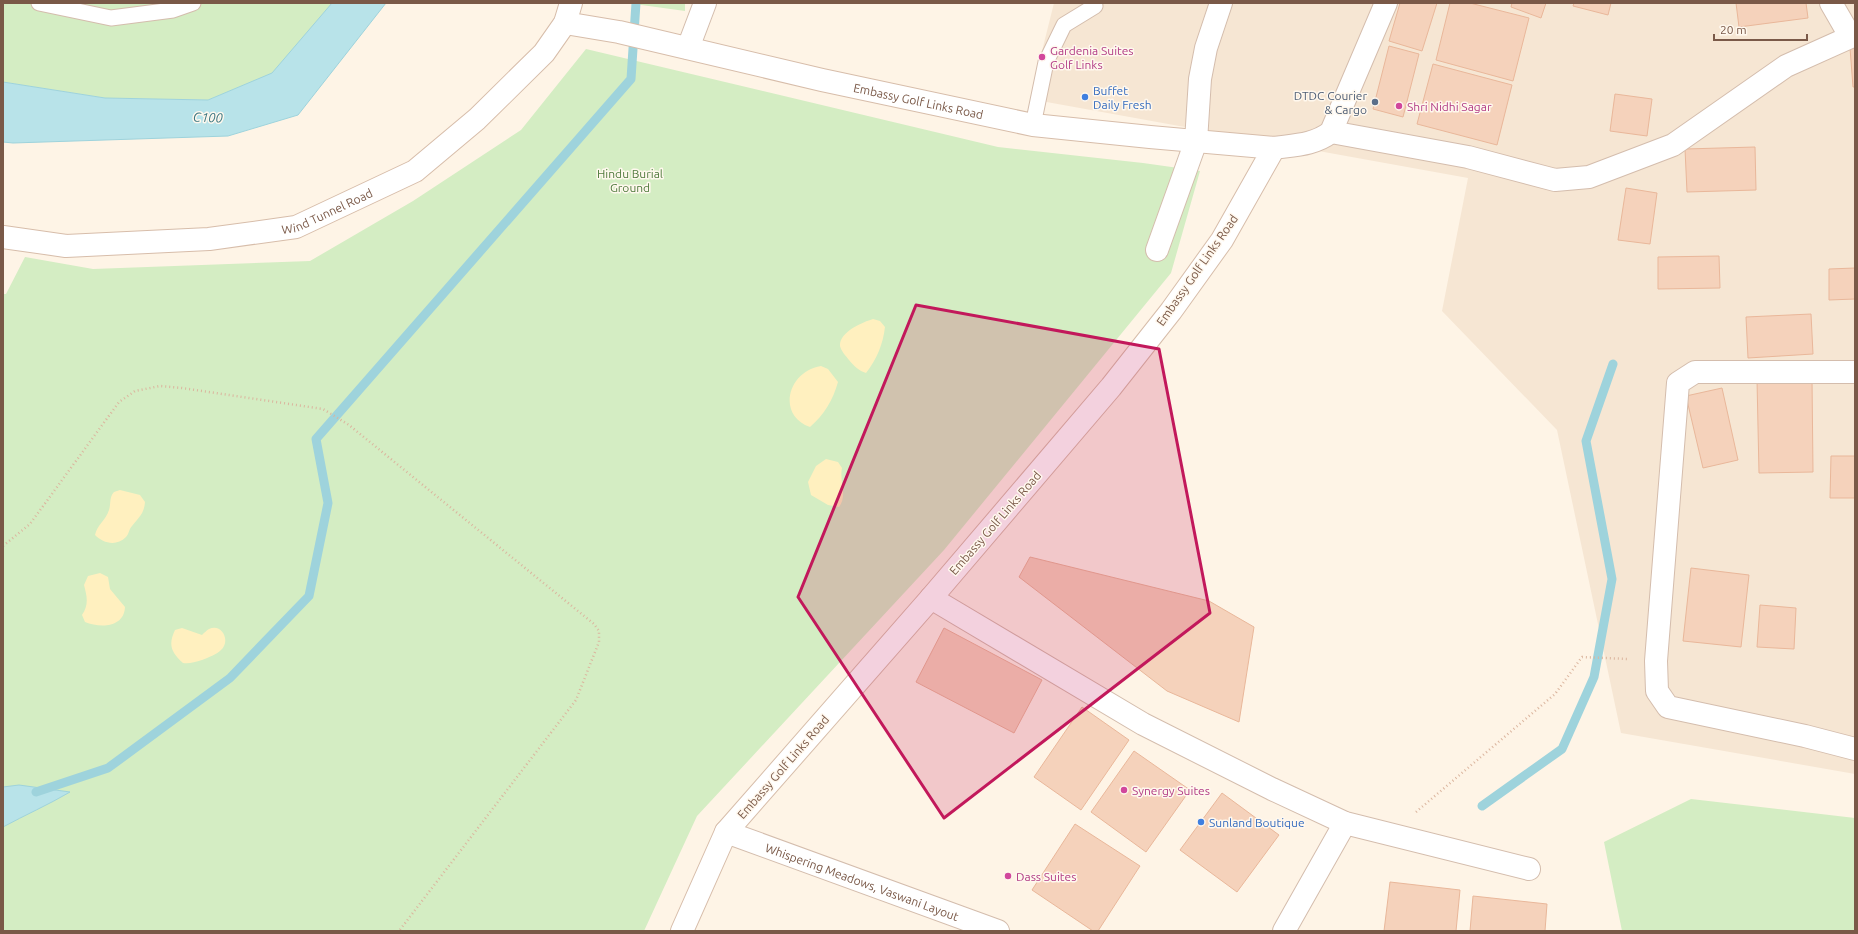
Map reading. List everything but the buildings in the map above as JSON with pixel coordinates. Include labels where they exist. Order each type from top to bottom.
[{"type":"street","points":[[688,48],[705,3]]},
{"type":"street","points":[[1157,250],[1196,141],[1200,78],[1206,48],[1221,3]]},
{"type":"street","points":[[1274,148],[1307,144],[1321,139],[1331,132],[1386,3]]},
{"type":"street","points":[[1331,132],[1468,157],[1555,180],[1589,177],[1673,144],[1786,66],[1853,36],[1831,3]]},
{"type":"street","name":"Embassy Golf Links Road","points":[[568,13],[619,32],[822,80],[1033,124],[1274,148],[1222,240],[1170,311],[1106,393],[931,598],[726,832],[682,931]]},
{"type":"street","name":"Wind Tunnel Road","points":[[3,237],[66,246],[209,239],[296,227],[415,170],[477,119],[544,53],[568,13]]},
{"type":"street","points":[[1855,372],[1695,372],[1678,383],[1656,661],[1658,691],[1668,707],[1805,736],[1855,749]]},
{"type":"street","points":[[931,598],[1143,724],[1345,824],[1529,869]]},
{"type":"street","points":[[1284,931],[1345,824]]},
{"type":"street","name":"Whispering Meadows, Vaswani Layout","points":[[726,832],[998,931]]},
{"type":"lane","points":[[39,3],[112,18],[173,10],[193,3]]},
{"type":"lane","points":[[1033,124],[1046,62],[1064,25],[1095,6]]},
{"type":"path","points":[[3,546],[30,524],[119,402],[135,391],[160,386],[182,388],[323,409],[349,425],[594,624],[599,631],[599,642],[576,700],[399,931]]},
{"type":"path","points":[[1389,834],[1485,755],[1555,694],[1582,657],[1656,661]]},
{"type":"highlighted area","points":[[916,305],[1159,349],[1210,613],[944,818],[798,597]]},
{"type":"shaded area","points":[[1054,3],[1855,3],[1855,774],[1621,733],[1557,430],[1442,311],[1468,178],[1030,99]]},
{"type":"green space","points":[[3,3],[332,3],[272,74],[208,100],[105,98],[3,82]]},
{"type":"green space","points":[[627,3],[685,3],[685,11]]},
{"type":"green space","name":"Hindu Burial Ground","points":[[586,49],[998,147],[1143,163],[1200,171],[1171,273],[944,550],[697,816],[644,931],[3,931],[3,294],[6,294],[25,257],[93,269],[310,261],[413,201],[521,130]]},
{"type":"green space","points":[[1691,799],[1855,818],[1855,931],[1622,931],[1604,842]]},
{"type":"sand","points":[[873,319],[880,321],[885,327],[879,351],[866,373],[859,370],[853,364],[841,350],[840,346],[843,336],[847,332],[858,325]]},
{"type":"sand","points":[[821,366],[828,369],[838,382],[827,407],[810,427],[799,421],[793,413],[790,404],[790,394],[794,384],[801,376],[810,370]]},
{"type":"sand","points":[[826,459],[838,462],[842,468],[843,498],[839,507],[828,505],[811,495],[808,482],[816,466]]},
{"type":"sand","points":[[120,490],[140,495],[145,502],[144,510],[131,527],[126,537],[118,542],[110,543],[98,538],[95,535],[108,514],[112,494]]},
{"type":"sand","points":[[100,573],[108,577],[110,589],[125,607],[124,614],[120,619],[116,623],[110,625],[97,625],[85,622],[82,615],[86,607],[87,600],[84,585],[88,576]]},
{"type":"sand","points":[[182,628],[202,635],[209,629],[218,628],[224,634],[224,646],[215,655],[194,662],[183,663],[173,652],[171,644],[175,630]]},
{"type":"water","name":"C100","points":[[332,3],[386,3],[298,115],[228,136],[13,143],[3,142],[3,82],[105,98],[208,100],[272,73]]},
{"type":"water","points":[[19,785],[70,792],[3,827],[3,787]]},
{"type":"waterway","points":[[36,792],[108,768],[230,678],[309,596],[328,503],[316,439],[631,79],[636,3]]},
{"type":"waterway","points":[[1482,806],[1562,749],[1594,677],[1612,579],[1586,441],[1613,364]]},
{"type":"place","name":"Gardenia Suites Golf Links","points":[[1042,57]]},
{"type":"place","name":"Buffet Daily Fresh","points":[[1085,97]]},
{"type":"place","name":"DTDC Courier & Cargo","points":[[1375,102]]},
{"type":"place","name":"Shri Nidhi Sagar","points":[[1399,106]]},
{"type":"place","name":"Synergy Suites","points":[[1124,790]]},
{"type":"place","name":"Sunland Boutique","points":[[1201,822]]},
{"type":"place","name":"Dass Suites","points":[[1008,876]]}]
